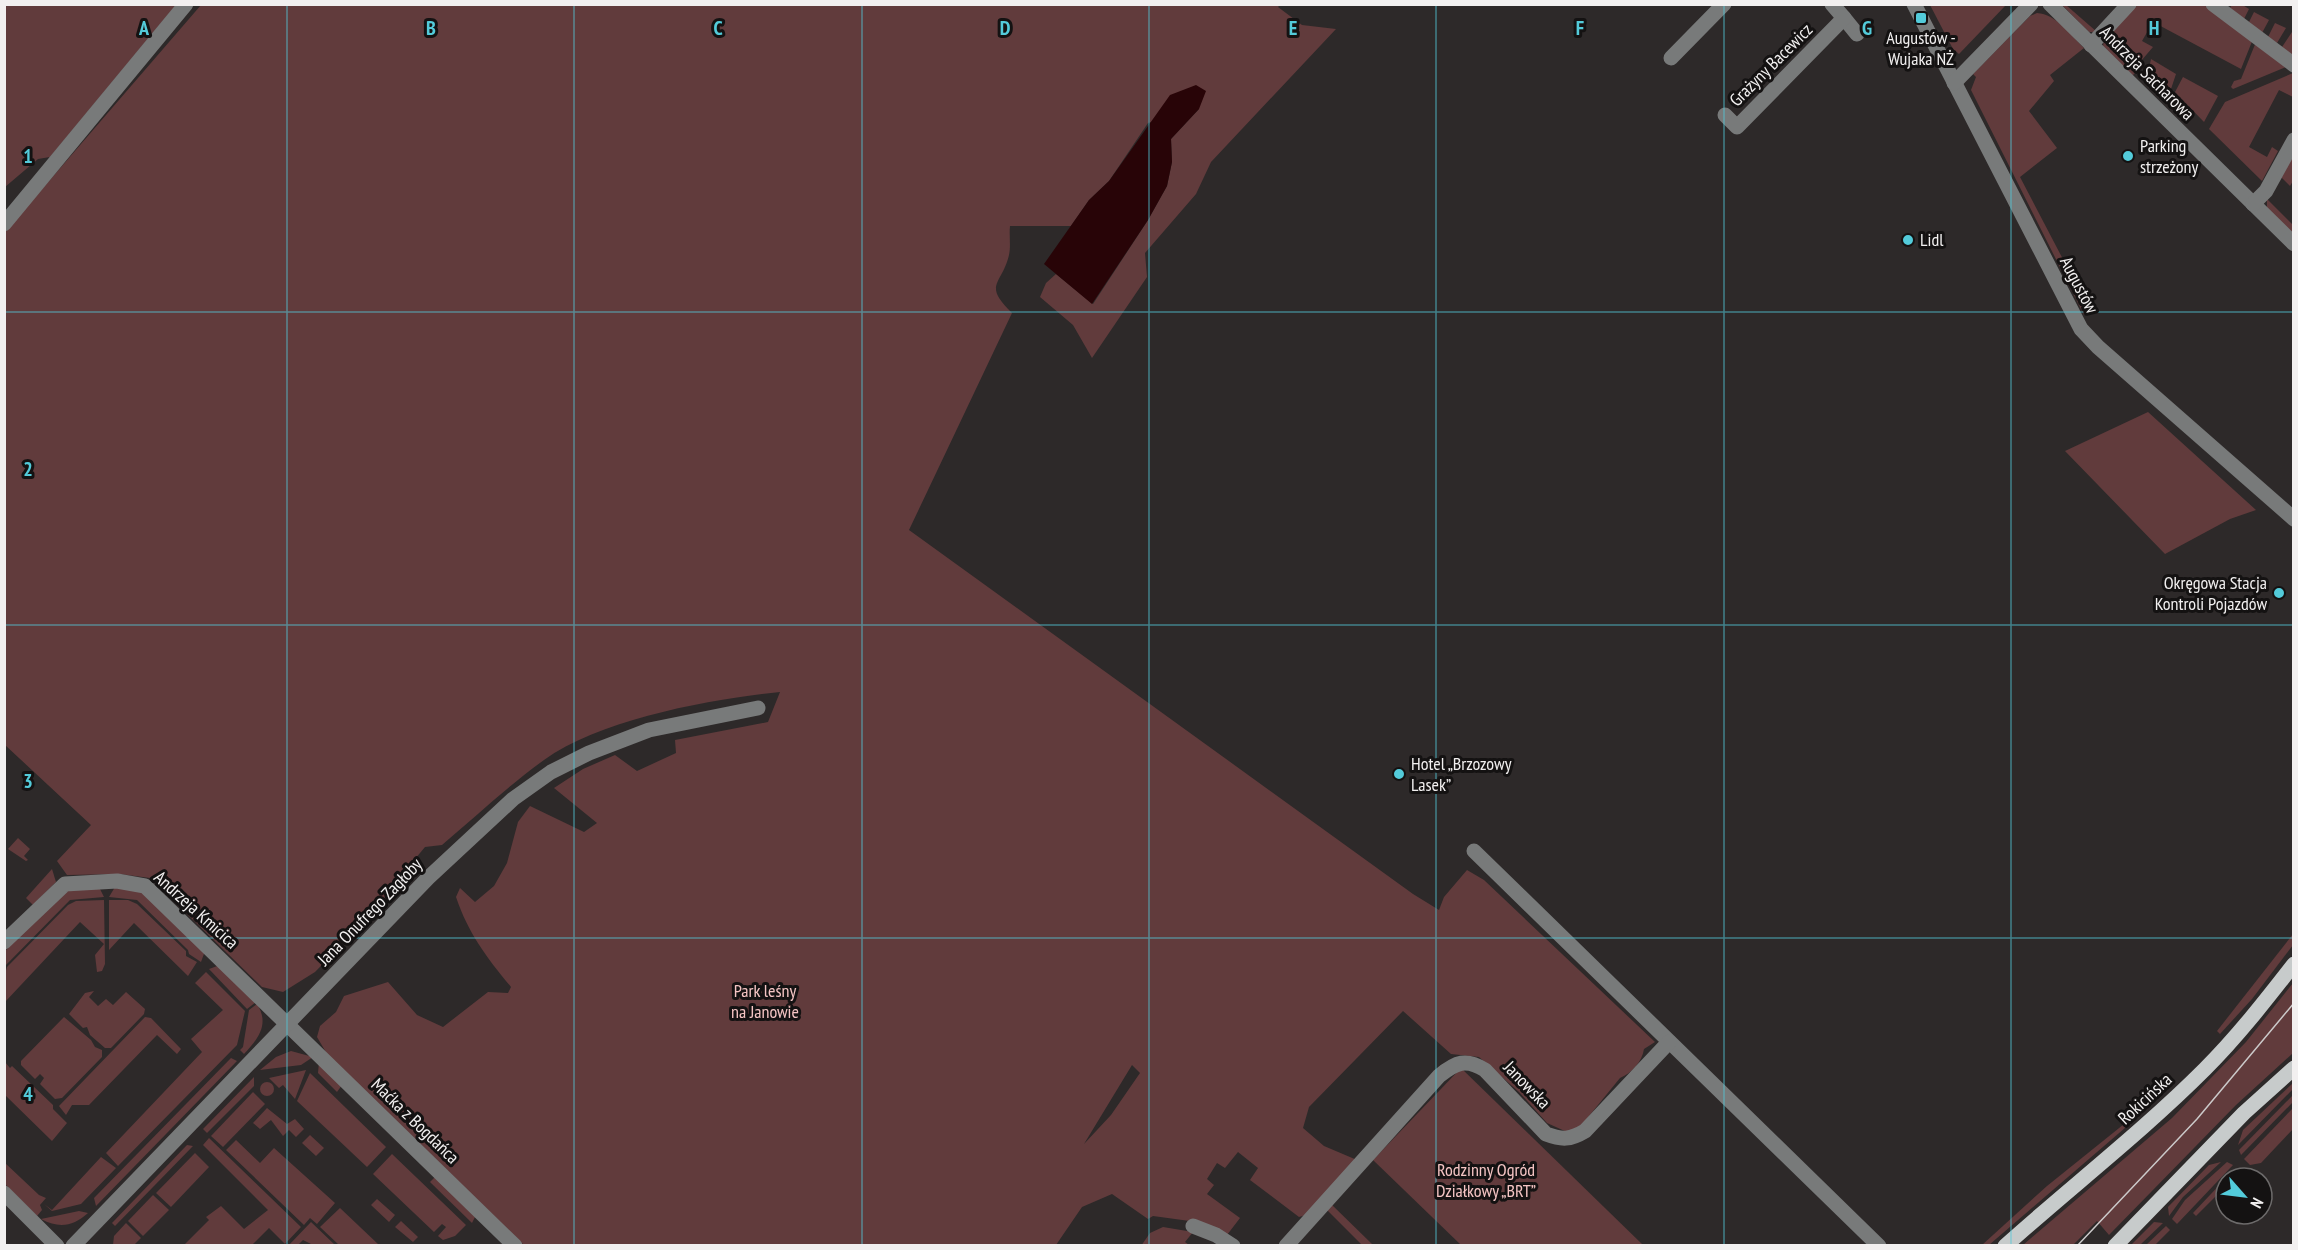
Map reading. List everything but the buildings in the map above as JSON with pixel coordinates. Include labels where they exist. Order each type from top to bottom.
[{"type":"main road","name":"Rokicińska","points":[[2005,1245],[2134,1135],[2206,1068],[2261,1006],[2294,964]]},
{"type":"main road","points":[[2115,1245],[2244,1113],[2294,1068]]},
{"type":"street","points":[[4,224],[186,4]]},
{"type":"street","points":[[1671,58],[1724,4]]},
{"type":"street","points":[[1832,4],[1857,34]]},
{"type":"street","name":"Augustów","points":[[1914,4],[2081,329],[2098,347],[2294,519]]},
{"type":"street","points":[[1954,83],[2031,4]]},
{"type":"street","name":"Andrzeja Sacharowa","points":[[2050,4],[2294,244]]},
{"type":"street","points":[[2091,45],[2129,4]]},
{"type":"street","points":[[2213,4],[2294,65]]},
{"type":"street","name":"Grażyny Bacewicz","points":[[1725,116],[1737,126],[1844,18]]},
{"type":"street","points":[[2253,204],[2266,191],[2294,140]]},
{"type":"street","name":"Jana Onufrego Zagłoby","points":[[73,1245],[428,878],[485,823],[536,782],[589,753],[649,730],[758,708]]},
{"type":"street","points":[[1474,851],[1880,1245]]},
{"type":"street","name":"Andrzeja Kmicica","points":[[4,942],[65,884],[94,881],[138,883],[151,891],[288,1025]]},
{"type":"street","name":"Maćka z Bogdańca","points":[[288,1025],[515,1245]]},
{"type":"street","name":"Janowska","points":[[1286,1245],[1439,1076],[1453,1065],[1464,1061],[1485,1070],[1546,1134],[1559,1139],[1572,1138],[1585,1131],[1669,1042]]},
{"type":"street","points":[[4,1193],[57,1245]]},
{"type":"street","points":[[1194,1227],[1216,1235],[1233,1245]]},
{"type":"green space","points":[[2241,4],[2249,9],[2244,19],[2230,8],[2232,5]]},
{"type":"green space","points":[[5,5],[176,5],[50,157],[38,159],[5,187]]},
{"type":"green space","name":"Park leśny na Janowie","points":[[201,5],[1280,5],[1278,7],[1302,25],[1336,29],[1211,162],[1196,194],[1145,253],[1147,277],[1092,358],[1073,325],[1040,297],[1046,283],[1056,274],[1093,304],[1148,220],[1167,186],[1172,162],[1171,139],[1199,109],[1148,123],[1109,181],[1089,200],[1071,226],[1010,226],[1009,255],[996,290],[1012,313],[909,530],[1413,894],[1439,910],[1444,897],[1467,870],[1484,880],[1655,1042],[1644,1049],[1636,1067],[1620,1078],[1580,1127],[1567,1132],[1547,1123],[1519,1092],[1479,1057],[1451,1054],[1403,1011],[1309,1107],[1303,1128],[1324,1146],[1357,1160],[1306,1215],[1299,1217],[1250,1180],[1258,1168],[1238,1152],[1225,1168],[1217,1163],[1207,1179],[1214,1185],[1207,1194],[1240,1218],[1227,1235],[1197,1222],[1153,1216],[1148,1219],[1112,1194],[1082,1207],[1056,1245],[524,1245],[327,1054],[317,1037],[320,1026],[336,1012],[344,996],[388,982],[417,1015],[443,1027],[488,992],[508,993],[511,987],[479,945],[456,897],[460,888],[475,902],[494,886],[507,863],[518,822],[530,806],[584,832],[597,823],[554,788],[583,769],[615,755],[637,771],[676,753],[675,740],[768,722],[780,692],[690,706],[626,722],[595,733],[544,760],[442,845],[425,847],[410,865],[412,879],[363,923],[315,972],[283,992],[262,987],[150,878],[120,874],[67,875],[57,861],[91,825],[5,745],[5,232]],"holes":[[[1132,1065],[1140,1073],[1111,1115],[1084,1144]]]},
{"type":"green space","points":[[1930,5],[2006,5],[1959,54],[1953,49]]},
{"type":"green space","points":[[2062,5],[2066,5],[2097,32],[2089,32]]},
{"type":"green space","points":[[2135,5],[2207,5],[2253,39],[2241,69],[2153,22],[2142,41],[2153,47],[2141,61],[2109,32]]},
{"type":"green space","points":[[2254,12],[2269,20],[2262,33],[2249,22]]},
{"type":"green space","points":[[2037,13],[2057,21],[2084,48],[2050,75],[2054,81],[2029,111],[2057,148],[2020,177],[2090,311],[2084,315],[1971,90],[1976,77],[1973,74],[2030,16]]},
{"type":"green space","points":[[2275,23],[2286,28],[2277,43],[2268,37]]},
{"type":"green space","points":[[2293,33],[2293,56],[2282,47]]},
{"type":"green space","points":[[2104,38],[2139,69],[2132,76],[2103,47]]},
{"type":"green space","points":[[2256,42],[2286,67],[2233,89],[2231,87],[2234,81],[2241,79]]},
{"type":"green space","points":[[2151,59],[2176,74],[2171,89],[2149,69]]},
{"type":"green space","points":[[2293,73],[2293,97],[2279,90],[2249,147],[2267,157],[2272,147],[2278,151],[2262,181],[2209,129],[2225,102]]},
{"type":"green space","points":[[2183,77],[2218,96],[2204,122],[2175,92]]},
{"type":"green space","points":[[2293,151],[2293,181],[2290,186],[2280,176]]},
{"type":"green space","points":[[2267,199],[2293,225],[2293,234],[2267,209]]},
{"type":"green space","points":[[2148,412],[2256,510],[2230,519],[2165,554],[2065,451]]},
{"type":"green space","points":[[18,838],[30,849],[24,856],[28,860],[26,861],[8,849]]},
{"type":"green space","points":[[52,869],[56,882],[33,905],[26,898]]},
{"type":"green space","points":[[99,887],[104,897],[70,900],[5,966],[5,951],[63,891]]},
{"type":"green space","points":[[115,887],[137,888],[205,951],[201,962],[189,954],[188,950],[137,900],[109,897]]},
{"type":"green space","points":[[104,900],[105,964],[102,971],[97,972],[95,955],[104,944],[80,922],[5,1002],[7,967],[68,905],[76,901]]},
{"type":"green space","points":[[109,900],[128,900],[137,904],[186,951],[186,956],[197,962],[188,976],[134,923],[109,950]]},
{"type":"green space","points":[[2293,934],[2293,945],[2252,999],[2220,1034],[2217,1031]]},
{"type":"green space","points":[[220,965],[256,1002],[247,1009],[209,969]]},
{"type":"green space","points":[[206,972],[245,1011],[237,1045],[118,1166],[106,1153],[202,1052],[191,1039],[223,1010],[195,983]]},
{"type":"green space","points":[[2293,983],[2293,1053],[2236,1105],[2109,1235],[2097,1221],[2073,1245],[2023,1245],[2172,1118],[2246,1042]]},
{"type":"green space","points":[[94,991],[89,997],[98,1006],[106,999],[113,1005],[126,992],[145,1009],[144,1014],[111,1048],[105,1048],[90,1035],[87,1027],[83,1028],[69,1014],[85,993]]},
{"type":"green space","points":[[257,1004],[261,1011],[261,1031],[244,1054],[240,1050],[243,1047],[249,1010]]},
{"type":"green space","points":[[64,1017],[91,1040],[95,1047],[102,1050],[102,1057],[62,1098],[55,1099],[40,1084],[44,1078],[40,1074],[35,1079],[21,1065],[21,1061]]},
{"type":"green space","points":[[145,1017],[151,1018],[181,1049],[177,1054],[157,1035],[89,1105],[72,1105],[66,1115],[59,1106]]},
{"type":"green space","points":[[291,1051],[313,1057],[301,1065],[260,1070],[276,1057]]},
{"type":"green space","points":[[231,1058],[237,1061],[96,1206],[94,1198]]},
{"type":"green space","points":[[5,1062],[53,1105],[53,1109],[67,1123],[52,1141],[5,1095]]},
{"type":"green space","points":[[319,1062],[342,1085],[337,1092],[318,1073]]},
{"type":"green space","name":"Rodzinny Ogród Działkowy „BRT”","points":[[1461,1068],[1643,1245],[1461,1245],[1373,1160]]},
{"type":"green space","points":[[306,1070],[295,1099],[283,1085],[279,1088],[269,1078]]},
{"type":"green space","points":[[310,1073],[386,1147],[367,1167],[297,1101]]},
{"type":"green space","points":[[254,1077],[254,1086],[207,1133],[203,1129]]},
{"type":"green space","points":[[264,1082],[270,1082],[274,1089],[270,1096],[264,1096],[260,1092],[260,1086]]},
{"type":"green space","points":[[2293,1083],[2293,1089],[2238,1145],[2243,1130]]},
{"type":"green space","points":[[253,1092],[265,1104],[223,1147],[211,1136]]},
{"type":"green space","points":[[2293,1095],[2293,1102],[2241,1155],[2239,1150]]},
{"type":"green space","points":[[2149,1104],[2147,1109],[1989,1245],[1982,1245],[2047,1186]]},
{"type":"green space","points":[[267,1108],[287,1124],[295,1119],[304,1129],[296,1137],[289,1130],[283,1136],[271,1120],[260,1129],[253,1123]]},
{"type":"green space","points":[[2293,1108],[2293,1129],[2261,1163],[2250,1165],[2244,1159]]},
{"type":"green space","points":[[310,1135],[324,1148],[316,1156],[302,1143]]},
{"type":"green space","points":[[209,1138],[301,1227],[285,1244],[269,1228],[252,1245],[184,1245],[209,1220],[206,1217],[221,1206],[244,1229],[268,1210],[203,1145]]},
{"type":"green space","points":[[236,1140],[260,1163],[274,1148],[335,1203],[317,1224],[310,1218],[304,1225],[226,1150]]},
{"type":"green space","points":[[187,1145],[193,1146],[115,1226],[112,1223]]},
{"type":"green space","points":[[195,1153],[209,1167],[171,1207],[156,1193]]},
{"type":"green space","points":[[392,1154],[466,1225],[455,1236],[443,1240],[438,1236],[446,1227],[442,1224],[434,1232],[373,1174]]},
{"type":"green space","points":[[101,1157],[116,1168],[81,1204],[52,1211],[44,1204],[52,1210]]},
{"type":"green space","points":[[4,1162],[39,1195],[46,1198],[40,1205],[42,1210],[37,1216],[5,1184]]},
{"type":"green space","points":[[2221,1162],[2214,1166],[2183,1197],[2169,1216],[2168,1207],[2209,1165]]},
{"type":"green space","points":[[2227,1162],[2233,1165],[2232,1166],[2223,1166]]},
{"type":"green space","points":[[2214,1174],[2214,1185],[2177,1224],[2172,1219],[2185,1200]]},
{"type":"green space","points":[[435,1177],[476,1215],[472,1223],[430,1182]]},
{"type":"green space","points":[[2214,1191],[2214,1198],[2196,1216],[2193,1213]]},
{"type":"green space","points":[[153,1195],[169,1210],[143,1236],[128,1221]]},
{"type":"green space","points":[[377,1199],[395,1215],[389,1222],[371,1205]]},
{"type":"green space","points":[[1330,1203],[1373,1245],[1362,1245],[1325,1208]]},
{"type":"green space","points":[[340,1208],[379,1245],[339,1245],[320,1227]]},
{"type":"green space","points":[[79,1211],[88,1213],[66,1225],[54,1224],[41,1219]]},
{"type":"green space","points":[[401,1221],[418,1237],[413,1242],[395,1227]]},
{"type":"green space","points":[[311,1222],[335,1245],[313,1245],[303,1240],[299,1244],[289,1245]]},
{"type":"green space","points":[[2154,1222],[2163,1223],[2140,1245],[2131,1245]]},
{"type":"green space","points":[[126,1223],[141,1238],[134,1245],[113,1245],[114,1236]]},
{"type":"green space","points":[[2166,1226],[2170,1230],[2155,1245],[2146,1245]]},
{"type":"green space","points":[[1163,1227],[1193,1232],[1185,1242],[1189,1245],[1141,1246],[1150,1233]]},
{"type":"shaded area","points":[[1196,85],[1206,91],[1199,109],[1171,139],[1172,162],[1167,186],[1148,220],[1092,304],[1044,264],[1089,200],[1109,181],[1170,95]]},
{"type":"tram line","points":[[2077,1246],[2197,1119],[2294,1003]]},
{"type":"place","name":"Augustów - Wujaka NŻ","points":[[1921,18]]},
{"type":"place","name":"Parking strzeżony","points":[[2128,156]]},
{"type":"place","name":"Lidl","points":[[1908,240]]},
{"type":"place","name":"Okręgowa Stacja Kontroli Pojazdów","points":[[2279,593]]},
{"type":"place","name":"Hotel „Brzozowy Lasek”","points":[[1399,774]]}]
